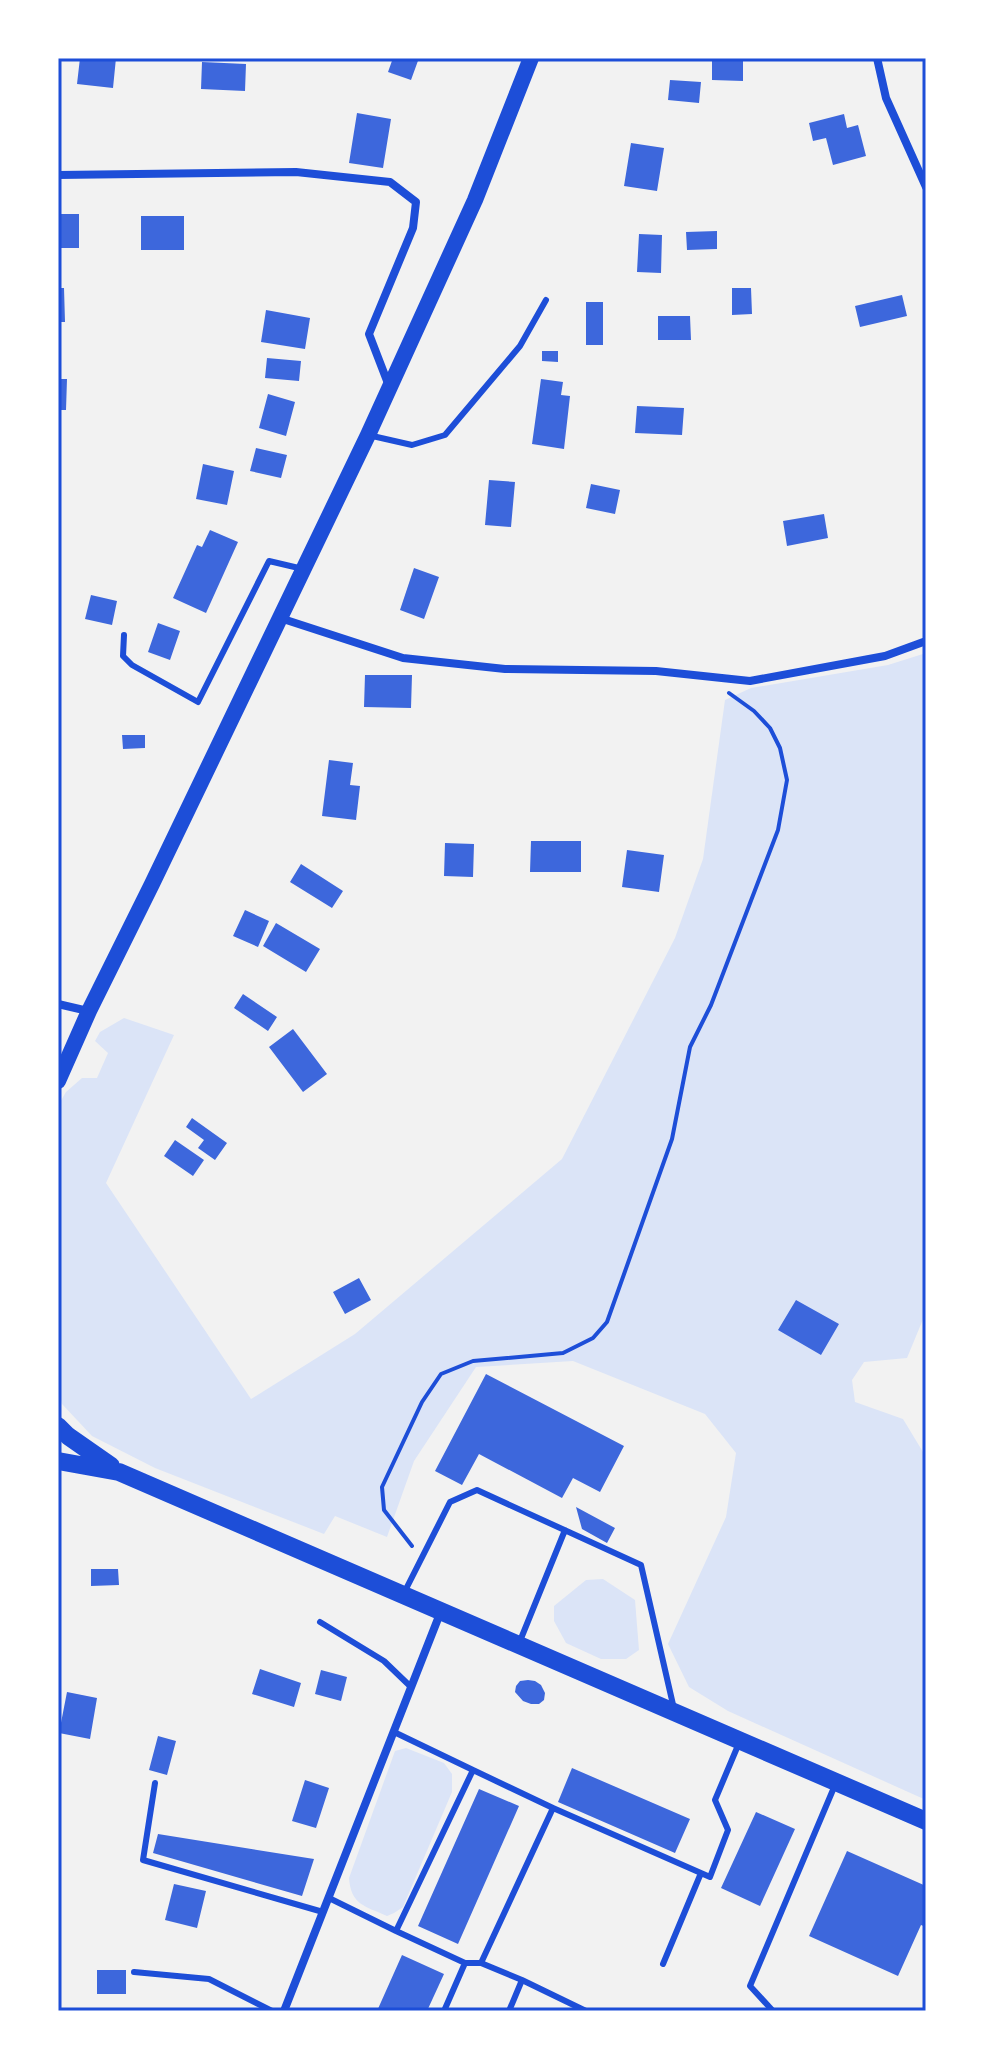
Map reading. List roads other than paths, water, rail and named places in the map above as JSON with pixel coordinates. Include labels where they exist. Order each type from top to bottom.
[{"type":"main road","points":[[58,1081],[368,435],[475,200],[531,58]]},
{"type":"main road","points":[[58,1426],[119,1472],[926,1821]]},
{"type":"main road","points":[[58,1461],[119,1472]]},
{"type":"street","points":[[877,58],[886,98],[926,187]]},
{"type":"street","points":[[58,175],[296,172],[390,182],[416,202],[413,228],[369,334],[389,387]]},
{"type":"street","points":[[279,618],[403,658],[505,669],[656,671],[750,681],[885,656],[926,641]]},
{"type":"street","points":[[58,1004],[89,1011]]},
{"type":"street","points":[[284,2011],[441,1611]]},
{"type":"lane","points":[[368,435],[412,445],[445,435],[520,346],[546,300]]},
{"type":"lane","points":[[124,635],[123,656],[132,665],[198,702],[269,561],[303,569]]},
{"type":"lane","points":[[403,1594],[450,1502],[477,1490],[641,1565],[674,1712]]},
{"type":"lane","points":[[519,1644],[565,1530]]},
{"type":"lane","points":[[320,1622],[384,1661],[411,1687]]},
{"type":"lane","points":[[394,1732],[553,1808],[710,1877],[728,1830],[715,1800],[740,1741]]},
{"type":"lane","points":[[396,1931],[473,1770]]},
{"type":"lane","points":[[773,2011],[750,1986],[836,1782]]},
{"type":"lane","points":[[155,1783],[143,1860],[323,1912]]},
{"type":"lane","points":[[481,1963],[553,1808]]},
{"type":"lane","points":[[663,1964],[701,1873]]},
{"type":"lane","points":[[329,1898],[465,1963],[481,1963],[586,2011]]},
{"type":"lane","points":[[444,2011],[465,1963]]},
{"type":"lane","points":[[134,1972],[209,1979],[272,2011]]},
{"type":"lane","points":[[509,2011],[522,1980]]}]
